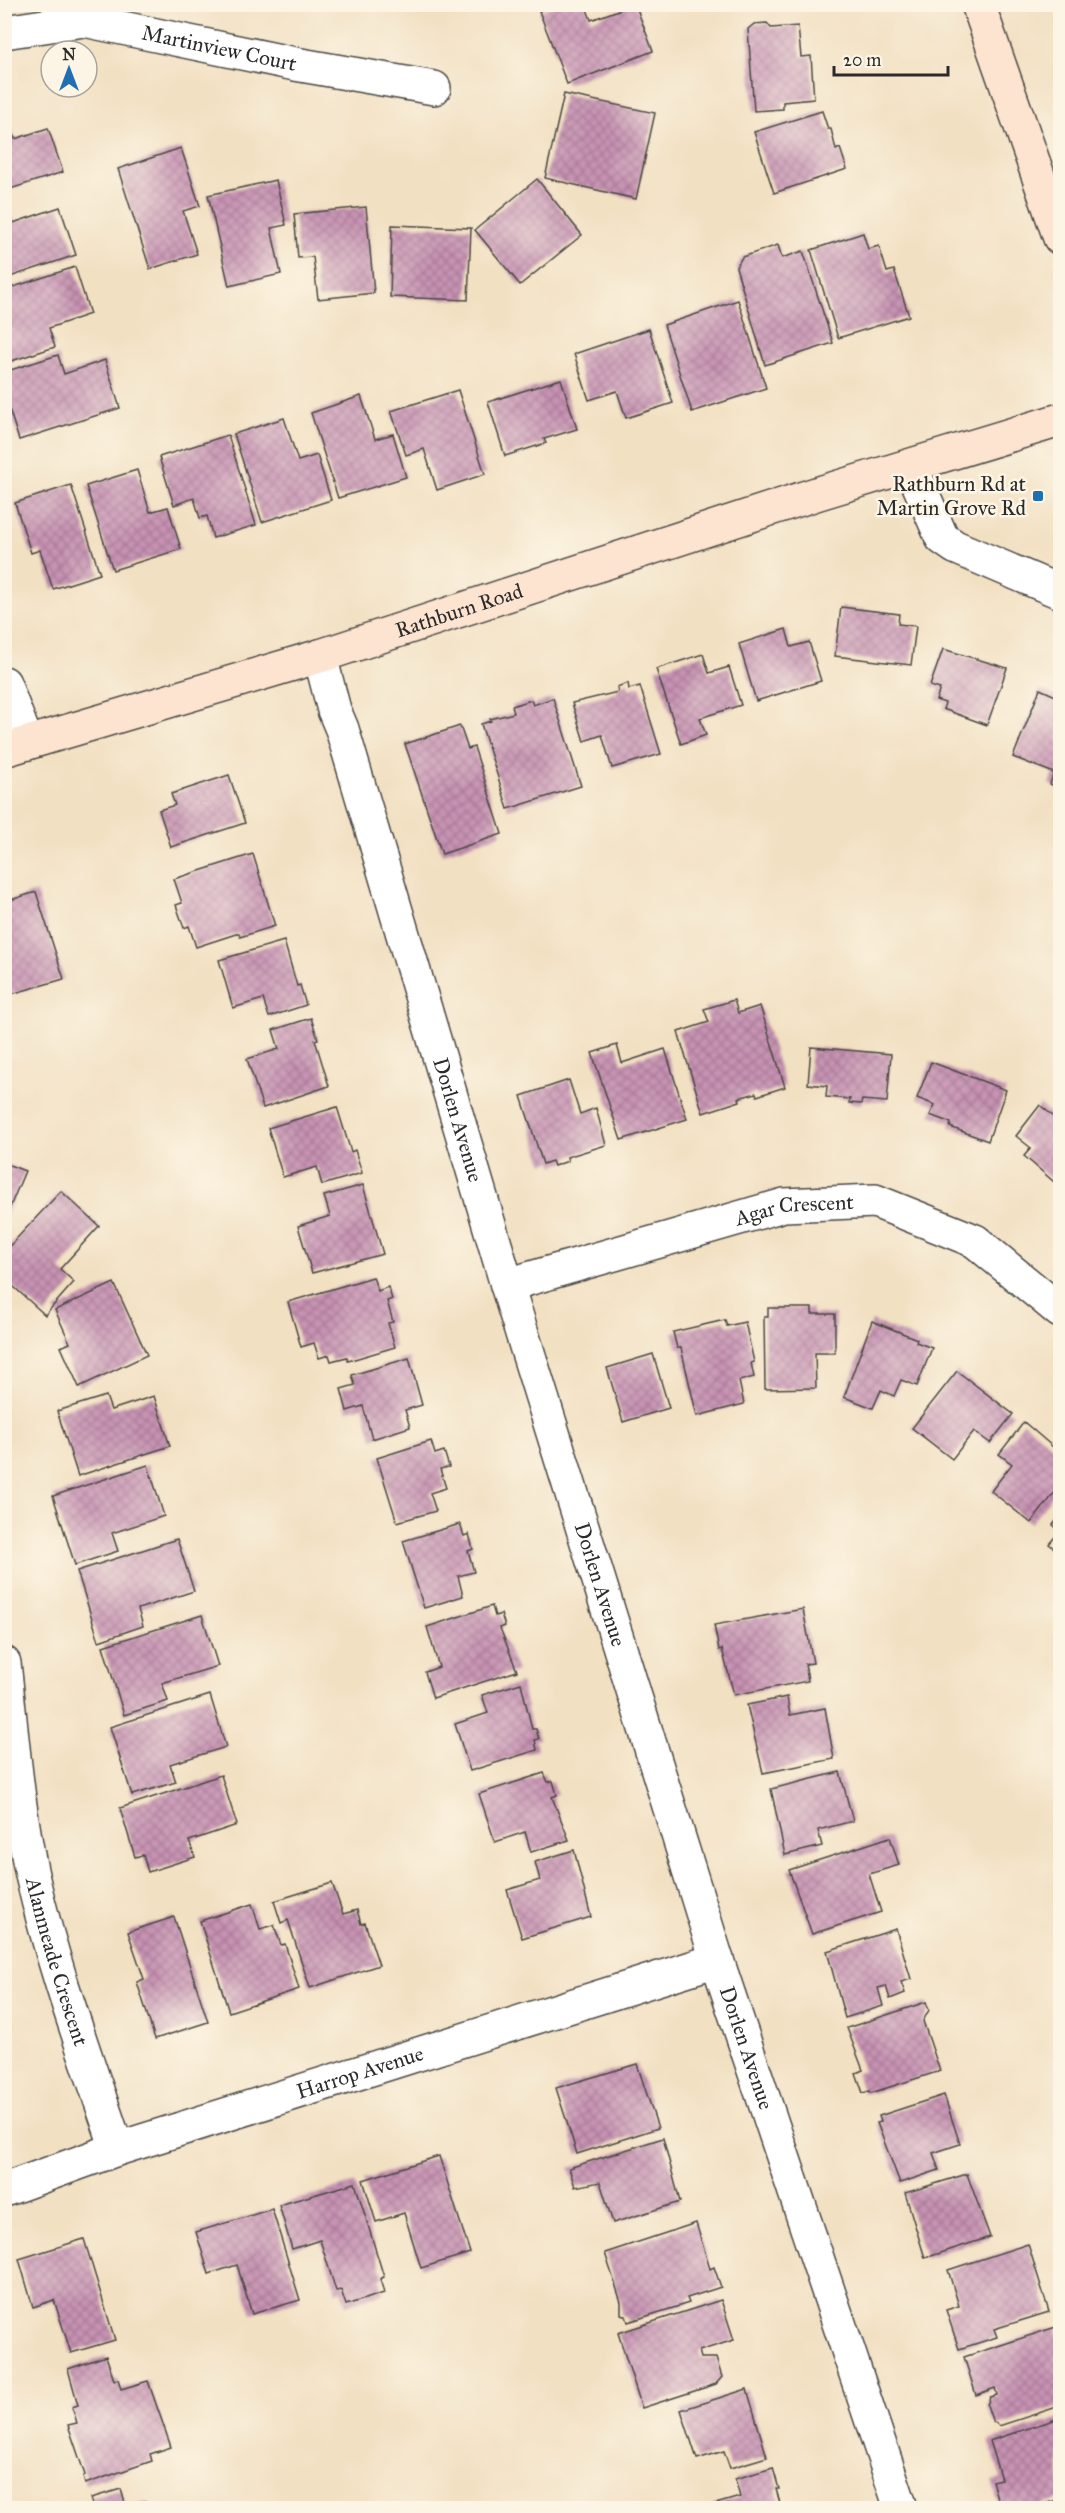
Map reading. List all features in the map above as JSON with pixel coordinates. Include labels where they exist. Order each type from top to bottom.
[{"type":"street","points":[[978,4],[1060,238]]},
{"type":"street","name":"Martinview Court","points":[[4,32],[84,20],[295,64],[434,88]]},
{"type":"street","name":"Rathburn Road","points":[[16,746],[320,656],[819,493],[912,467],[1060,420]]},
{"type":"street","points":[[912,467],[942,538],[955,548],[1060,592]]},
{"type":"street","name":"Dorlen Avenue","points":[[320,656],[334,710],[342,729],[507,1286],[717,1960],[901,2508]]},
{"type":"street","points":[[4,683],[16,746]]},
{"type":"street","name":"Agar Crescent","points":[[507,1286],[784,1205],[875,1201],[975,1241],[1060,1311]]},
{"type":"street","name":"Alanmeade Crescent","points":[[4,1663],[16,1771],[32,1874],[55,1958],[117,2149]]},
{"type":"street","name":"Harrop Avenue","points":[[4,2190],[117,2149],[717,1960]]},
{"type":"building","points":[[557,4],[585,4],[591,20],[635,4],[653,51],[567,84],[539,11]]},
{"type":"building","points":[[767,23],[771,28],[798,26],[801,57],[811,56],[814,99],[783,102],[783,109],[754,111],[748,29],[754,24]]},
{"type":"building","points":[[564,94],[655,113],[636,199],[545,178]]},
{"type":"building","points":[[822,111],[828,129],[831,129],[836,150],[840,148],[847,169],[774,193],[754,132]]},
{"type":"building","points":[[11,127],[15,139],[48,128],[63,172],[4,191],[4,129]]},
{"type":"building","points":[[181,148],[200,206],[183,211],[197,254],[150,269],[118,169]]},
{"type":"building","points":[[537,179],[582,235],[520,285],[475,230]]},
{"type":"building","points":[[276,180],[286,225],[271,228],[281,274],[229,286],[208,195]]},
{"type":"building","points":[[7,207],[13,223],[60,207],[76,255],[4,279],[4,208]]},
{"type":"building","points":[[366,207],[374,293],[318,299],[313,257],[298,258],[294,214]]},
{"type":"building","points":[[392,225],[471,228],[468,300],[390,297]]},
{"type":"building","points":[[863,233],[868,249],[879,246],[887,272],[894,270],[909,316],[838,338],[811,250]]},
{"type":"building","points":[[778,245],[782,258],[803,251],[833,343],[765,365],[736,267],[742,257]]},
{"type":"building","points":[[75,267],[90,314],[49,328],[55,347],[8,362],[4,351],[4,290]]},
{"type":"building","points":[[738,300],[766,388],[692,412],[664,325]]},
{"type":"building","points":[[649,329],[673,403],[626,418],[617,391],[589,400],[574,354]]},
{"type":"building","points":[[58,355],[64,374],[105,360],[120,408],[19,440],[4,393],[4,372]]},
{"type":"building","points":[[561,379],[577,429],[544,439],[546,443],[505,456],[488,402]]},
{"type":"building","points":[[458,390],[485,474],[437,490],[424,449],[406,455],[391,411]]},
{"type":"building","points":[[361,396],[375,439],[393,434],[406,477],[338,498],[311,413]]},
{"type":"building","points":[[284,418],[298,461],[317,455],[331,500],[262,522],[234,434]]},
{"type":"building","points":[[228,435],[256,525],[213,538],[207,516],[200,518],[194,498],[174,505],[159,457]]},
{"type":"building","points":[[137,470],[150,512],[168,507],[181,549],[113,570],[86,486]]},
{"type":"building","points":[[71,485],[100,574],[53,589],[40,550],[31,553],[15,503]]},
{"type":"building","points":[[841,607],[899,614],[898,624],[916,626],[911,665],[835,656]]},
{"type":"building","points":[[786,629],[791,647],[809,642],[821,681],[756,701],[739,644]]},
{"type":"building","points":[[943,649],[1007,668],[987,725],[943,709],[945,703],[936,700],[940,689],[930,686]]},
{"type":"building","points":[[703,654],[709,673],[729,667],[741,705],[700,718],[706,735],[681,744],[656,669]]},
{"type":"building","points":[[628,683],[629,689],[640,686],[661,754],[612,768],[602,735],[584,741],[572,703],[618,692],[617,687]]},
{"type":"building","points":[[1040,689],[1060,698],[1060,789],[1050,784],[1054,773],[1013,757]]},
{"type":"building","points":[[553,698],[581,786],[508,809],[481,724],[491,721],[490,719],[514,713],[512,706],[531,700],[533,705]]},
{"type":"building","points":[[460,726],[468,749],[474,747],[502,834],[442,854],[405,744]]},
{"type":"building","points":[[229,775],[245,823],[171,847],[159,810],[175,805],[171,794]]},
{"type":"building","points":[[253,854],[275,926],[240,937],[239,933],[196,947],[189,926],[184,928],[176,905],[182,903],[174,879]]},
{"type":"building","points":[[36,892],[64,979],[11,994],[4,972],[4,902]]},
{"type":"building","points":[[284,941],[297,986],[300,985],[306,1005],[269,1017],[263,999],[233,1008],[219,960]]},
{"type":"building","points":[[734,1000],[738,1013],[760,1006],[785,1087],[757,1096],[756,1093],[739,1098],[740,1101],[703,1113],[678,1032],[709,1022],[704,1009]]},
{"type":"building","points":[[311,1018],[329,1086],[263,1108],[247,1059],[279,1049],[273,1030]]},
{"type":"building","points":[[617,1045],[622,1063],[665,1049],[687,1119],[621,1140],[592,1053]]},
{"type":"building","points":[[811,1047],[891,1054],[887,1102],[862,1100],[861,1104],[849,1103],[850,1099],[826,1097],[827,1086],[808,1084]]},
{"type":"building","points":[[931,1062],[1006,1090],[988,1141],[950,1127],[951,1123],[930,1115],[935,1105],[917,1098]]},
{"type":"building","points":[[569,1080],[580,1114],[596,1108],[606,1145],[567,1157],[568,1161],[554,1166],[552,1161],[543,1164],[521,1096]]},
{"type":"building","points":[[1040,1105],[1060,1122],[1060,1187],[1024,1156],[1031,1148],[1016,1136]]},
{"type":"building","points":[[337,1107],[351,1152],[355,1150],[362,1173],[322,1185],[317,1167],[283,1177],[268,1128]]},
{"type":"building","points":[[4,1163],[25,1171],[5,1219],[4,1219]]},
{"type":"building","points":[[363,1185],[383,1254],[312,1273],[298,1226],[330,1216],[324,1196]]},
{"type":"building","points":[[61,1191],[99,1226],[60,1269],[74,1282],[45,1315],[4,1278],[4,1252]]},
{"type":"building","points":[[373,1277],[378,1291],[388,1287],[392,1299],[387,1301],[393,1322],[388,1323],[395,1347],[348,1361],[347,1357],[331,1361],[329,1355],[319,1358],[314,1343],[301,1347],[288,1302]]},
{"type":"building","points":[[114,1283],[147,1355],[79,1387],[61,1347],[70,1343],[55,1310]]},
{"type":"building","points":[[768,1308],[812,1308],[812,1314],[835,1314],[835,1353],[815,1353],[816,1388],[765,1389],[764,1317],[768,1317]]},
{"type":"building","points":[[725,1320],[727,1326],[745,1322],[754,1362],[751,1363],[754,1377],[739,1381],[744,1404],[697,1416],[681,1348],[677,1348],[673,1332]]},
{"type":"building","points":[[872,1321],[917,1339],[916,1342],[932,1348],[917,1386],[901,1380],[894,1396],[881,1390],[873,1408],[844,1397]]},
{"type":"building","points":[[653,1354],[669,1408],[623,1422],[607,1368]]},
{"type":"building","points":[[409,1358],[422,1405],[405,1410],[410,1427],[372,1439],[363,1406],[347,1411],[341,1389],[355,1385],[352,1375]]},
{"type":"building","points":[[957,1371],[1013,1414],[990,1443],[974,1431],[952,1459],[912,1428]]},
{"type":"building","points":[[106,1396],[111,1410],[154,1396],[170,1446],[78,1476],[57,1411]]},
{"type":"building","points":[[1024,1422],[1060,1453],[1060,1486],[1031,1523],[991,1491],[1012,1464],[999,1454]]},
{"type":"building","points":[[431,1441],[435,1454],[444,1451],[449,1467],[440,1469],[446,1488],[430,1493],[436,1511],[397,1522],[377,1458]]},
{"type":"building","points":[[148,1465],[164,1516],[112,1533],[118,1551],[75,1565],[53,1496]]},
{"type":"building","points":[[1060,1516],[1060,1531],[1053,1525]]},
{"type":"building","points":[[460,1524],[464,1536],[469,1534],[473,1549],[468,1551],[474,1572],[458,1576],[463,1596],[424,1608],[403,1541]]},
{"type":"building","points":[[1060,1531],[1060,1553],[1049,1544]]},
{"type":"building","points":[[177,1539],[194,1591],[138,1609],[143,1626],[99,1641],[77,1571]]},
{"type":"building","points":[[492,1606],[495,1616],[501,1614],[505,1626],[500,1628],[517,1671],[433,1698],[425,1672],[439,1667],[427,1627]]},
{"type":"building","points":[[803,1609],[813,1663],[805,1664],[808,1681],[734,1695],[722,1649],[719,1650],[714,1625]]},
{"type":"building","points":[[202,1615],[218,1666],[162,1683],[168,1701],[124,1715],[103,1646]]},
{"type":"building","points":[[521,1683],[532,1729],[536,1729],[539,1739],[535,1740],[537,1750],[470,1771],[455,1724],[488,1713],[482,1695]]},
{"type":"building","points":[[210,1695],[226,1747],[170,1764],[176,1782],[132,1795],[110,1727]]},
{"type":"building","points":[[787,1697],[790,1715],[825,1708],[834,1759],[763,1773],[747,1705]]},
{"type":"building","points":[[840,1772],[853,1821],[818,1830],[822,1846],[785,1855],[771,1789]]},
{"type":"building","points":[[544,1773],[548,1782],[553,1781],[557,1795],[552,1797],[569,1840],[531,1852],[525,1832],[495,1842],[479,1794]]},
{"type":"building","points":[[221,1775],[237,1825],[189,1841],[195,1857],[148,1872],[143,1855],[135,1857],[120,1808]]},
{"type":"building","points":[[890,1837],[899,1865],[869,1874],[881,1912],[812,1934],[789,1870]]},
{"type":"building","points":[[574,1850],[591,1917],[522,1938],[507,1890],[540,1880],[535,1862]]},
{"type":"building","points":[[332,1883],[343,1914],[357,1910],[361,1924],[365,1923],[379,1965],[310,1988],[288,1920],[281,1923],[274,1901]]},
{"type":"building","points":[[252,1904],[260,1929],[274,1925],[281,1945],[285,1944],[299,1989],[229,2012],[200,1921]]},
{"type":"building","points":[[174,1917],[208,2022],[155,2039],[137,1982],[144,1979],[128,1932]]},
{"type":"building","points":[[896,1929],[911,1979],[901,1982],[905,1993],[890,1999],[886,1986],[878,1988],[883,2006],[845,2018],[827,1951]]},
{"type":"building","points":[[926,2002],[929,2010],[923,2021],[940,2071],[871,2093],[870,2091],[863,2093],[856,2073],[863,2070],[847,2028]]},
{"type":"building","points":[[4,2063],[12,2085],[4,2088]]},
{"type":"building","points":[[637,2064],[658,2128],[577,2154],[556,2088]]},
{"type":"building","points":[[944,2095],[960,2144],[933,2153],[939,2170],[900,2183],[877,2123],[881,2122],[879,2116]]},
{"type":"building","points":[[663,2138],[680,2202],[613,2223],[600,2182],[575,2187],[569,2168]]},
{"type":"building","points":[[439,2156],[470,2253],[421,2268],[404,2213],[376,2222],[363,2180]]},
{"type":"building","points":[[967,2174],[990,2237],[925,2258],[905,2193]]},
{"type":"building","points":[[355,2183],[384,2277],[380,2279],[384,2293],[346,2305],[341,2290],[336,2291],[320,2240],[292,2249],[279,2205]]},
{"type":"building","points":[[272,2209],[300,2300],[252,2314],[237,2265],[209,2274],[196,2232]]},
{"type":"building","points":[[696,2223],[710,2269],[714,2267],[721,2287],[687,2298],[689,2303],[628,2322],[626,2316],[621,2314],[621,2302],[605,2253]]},
{"type":"building","points":[[84,2239],[115,2340],[71,2353],[54,2300],[33,2307],[19,2259]]},
{"type":"building","points":[[1028,2244],[1049,2312],[994,2329],[997,2337],[959,2349],[946,2310],[959,2306],[948,2270]]},
{"type":"building","points":[[721,2300],[734,2340],[699,2351],[701,2358],[716,2358],[722,2377],[716,2384],[642,2408],[618,2333]]},
{"type":"building","points":[[1056,2327],[1060,2341],[1060,2406],[999,2426],[992,2420],[987,2405],[990,2397],[997,2395],[995,2388],[976,2395],[964,2357]]},
{"type":"building","points":[[106,2356],[114,2380],[118,2379],[121,2389],[148,2381],[171,2447],[150,2454],[152,2461],[85,2484],[83,2477],[85,2475],[68,2425],[77,2423],[72,2407],[78,2405],[68,2369]]},
{"type":"building","points":[[747,2389],[767,2457],[730,2468],[724,2451],[697,2459],[681,2410]]},
{"type":"building","points":[[1060,2418],[1060,2499],[1032,2508],[1010,2508],[1008,2503],[999,2505],[992,2481],[1001,2479],[989,2441]]},
{"type":"building","points":[[773,2468],[781,2507],[785,2508],[713,2508],[712,2505],[740,2497],[735,2479]]},
{"type":"building","points":[[121,2489],[126,2507],[145,2501],[150,2508],[94,2508],[91,2498]]},
{"type":"place","name":"Rathburn Rd at Martin Grove Rd","points":[[1038,496]]}]
